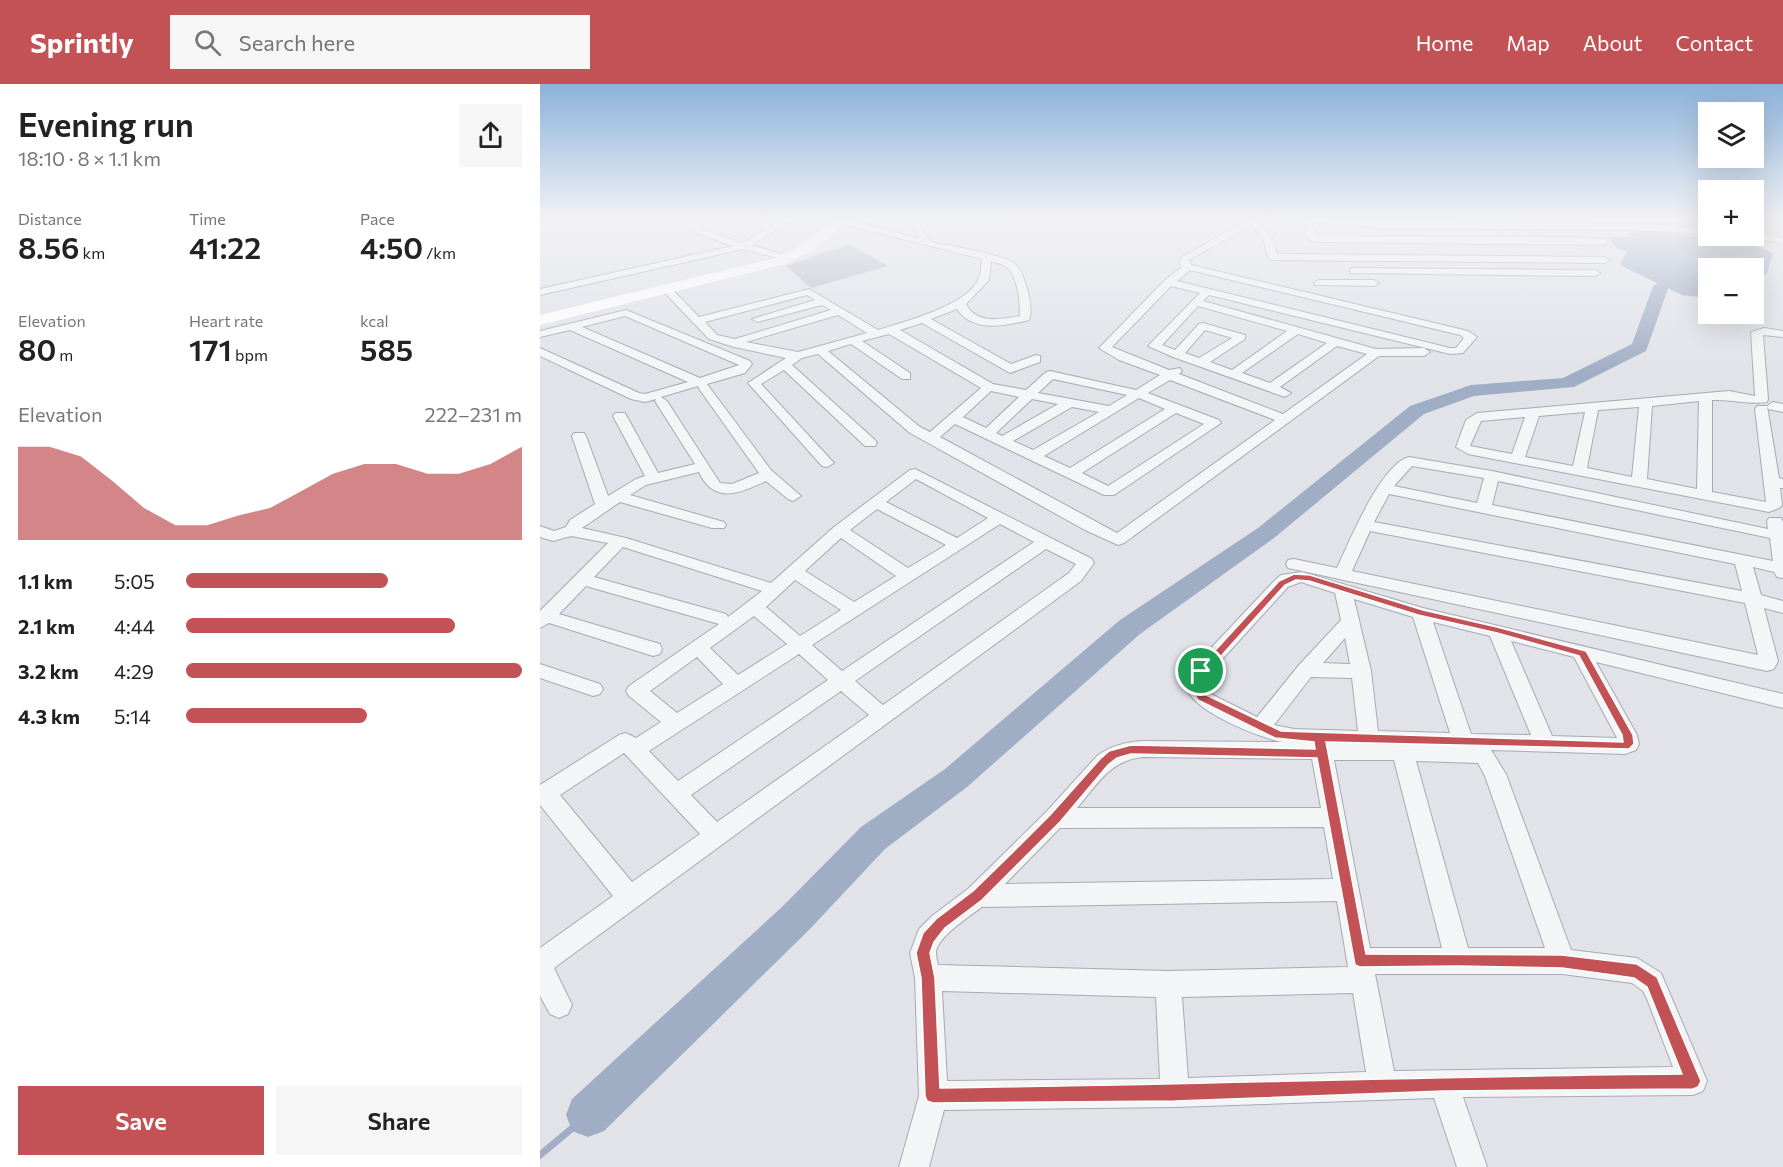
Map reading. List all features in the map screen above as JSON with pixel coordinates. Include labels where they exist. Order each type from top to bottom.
[{"type":"street","points":[[540,292],[640,270]]},
{"type":"street","points":[[540,320],[754,270]]},
{"type":"street","points":[[827,463],[755,385],[758,380],[798,356],[891,330],[960,304],[984,280],[985,270]]},
{"type":"street","points":[[960,304],[967,316],[977,321],[999,322],[1026,317],[1015,270]]},
{"type":"street","points":[[1185,270],[1169,282],[1106,348],[1284,419]]},
{"type":"street","points":[[1196,302],[1376,353],[1459,351],[1471,337],[1199,270]]},
{"type":"street","points":[[1314,270],[1322,299]]},
{"type":"street","points":[[1338,270],[1594,273]]},
{"type":"street","points":[[1169,282],[1450,351]]},
{"type":"street","points":[[1319,283],[1390,284]]},
{"type":"street","points":[[667,290],[713,337],[734,344],[798,356]]},
{"type":"street","points":[[1207,291],[1154,346],[1285,393]]},
{"type":"street","points":[[696,321],[800,292],[809,292],[877,334]]},
{"type":"street","points":[[757,319],[823,301]]},
{"type":"street","points":[[734,344],[745,338],[839,311]]},
{"type":"street","points":[[540,334],[626,313],[746,364],[741,370],[703,385],[654,397],[640,398],[540,352]]},
{"type":"street","points":[[923,319],[1010,369],[1036,359]]},
{"type":"street","points":[[570,326],[703,385],[769,474],[793,496]]},
{"type":"street","points":[[1034,456],[1169,375],[1241,338],[1203,326],[1177,355]]},
{"type":"street","points":[[891,330],[987,387],[1111,410]]},
{"type":"street","points":[[1232,375],[1295,331]]},
{"type":"street","points":[[1767,404],[1733,395],[1474,418],[1463,446],[1468,450],[1517,460],[1771,507],[1774,503],[1777,482],[1767,404],[1757,332],[1783,334]]},
{"type":"street","points":[[854,341],[906,376]]},
{"type":"street","points":[[1271,388],[1335,342]]},
{"type":"street","points":[[821,351],[925,436],[1118,540],[1376,353]]},
{"type":"street","points":[[784,364],[870,443]]},
{"type":"street","points":[[951,413],[987,434],[1109,492],[1214,423],[1139,394],[1050,375],[987,434]]},
{"type":"street","points":[[925,436],[951,413],[989,387],[987,387]]},
{"type":"street","points":[[1704,495],[1706,397]]},
{"type":"street","points":[[661,400],[704,466],[714,486],[719,489],[736,488],[769,474]]},
{"type":"street","points":[[1002,441],[1071,402]]},
{"type":"street","points":[[1639,483],[1646,402]]},
{"type":"street","points":[[1579,471],[1592,407]]},
{"type":"street","points":[[1071,474],[1175,408]]},
{"type":"street","points":[[1517,460],[1533,411]]},
{"type":"street","points":[[620,416],[653,477]]},
{"type":"street","points":[[579,436],[610,500]]},
{"type":"street","points":[[1370,739],[1361,671],[1343,582],[1364,525],[1386,489],[1404,464],[1409,461],[1775,528],[1782,570],[1386,489]]},
{"type":"street","points":[[573,530],[576,523],[610,500],[653,477],[704,466]]},
{"type":"street","points":[[540,963],[1075,577],[1086,563],[915,473],[840,530],[755,607],[636,691],[676,723]]},
{"type":"street","points":[[1483,510],[1492,475]]},
{"type":"street","points":[[610,500],[718,525]]},
{"type":"street","points":[[876,503],[957,544]]},
{"type":"street","points":[[634,750],[999,518]]},
{"type":"street","points":[[1364,525],[1753,599],[1783,607]]},
{"type":"street","points":[[540,531],[553,536],[573,530],[620,541],[773,589]]},
{"type":"street","points":[[840,530],[907,575]]},
{"type":"street","points":[[620,541],[543,619],[652,649]]},
{"type":"street","points":[[676,794],[1045,542]]},
{"type":"street","points":[[1582,654],[1627,735],[1629,744],[1617,747],[1463,740],[1370,739],[1320,746],[1260,728],[1202,698],[1196,686],[1196,680],[1209,662],[1287,579],[1310,578],[1343,582],[1767,664],[1769,661],[1743,561]]},
{"type":"street","points":[[1294,564],[1422,613],[1497,630],[1582,654],[1783,701]]},
{"type":"street","points":[[794,571],[854,610]]},
{"type":"street","points":[[582,579],[720,618]]},
{"type":"street","points":[[755,607],[883,716]]},
{"type":"street","points":[[1422,613],[1463,740]]},
{"type":"street","points":[[1260,728],[1306,670],[1350,621]]},
{"type":"street","points":[[1497,630],[1545,743]]},
{"type":"street","points":[[698,647],[736,685]]},
{"type":"street","points":[[1306,670],[1361,671]]},
{"type":"street","points":[[540,671],[593,689]]},
{"type":"street","points":[[630,898],[542,795],[626,741],[716,836]]},
{"type":"street","points":[[1320,746],[1383,1087]]},
{"type":"street","points":[[914,1167],[933,1096],[928,978],[923,953],[928,938],[941,924],[978,896],[1056,818],[1104,762],[1121,752],[1143,749],[1320,746],[1403,753],[1473,753],[1488,759],[1562,961]]},
{"type":"street","points":[[1403,753],[1458,959]]},
{"type":"street","points":[[1056,818],[1333,817]]},
{"type":"street","points":[[978,896],[1346,890]]},
{"type":"street","points":[[928,978],[1168,984],[1361,970],[1458,959],[1562,961],[1628,969],[1645,975],[1656,991],[1693,1081],[1444,1083],[1175,1093],[933,1096]]},
{"type":"street","points":[[540,969],[559,1005]]},
{"type":"street","points":[[1168,984],[1175,1093]]},
{"type":"street","points":[[1444,1083],[1472,1167]]},
{"type":"water","points":[[1629,270],[1698,270],[1698,297],[1682,295]]},
{"type":"building","points":[[790,270],[876,270],[811,288]]},
{"type":"waterway","points":[[588,1115],[796,918],[873,838],[956,778],[1130,627],[1266,533],[1417,410],[1471,391],[1567,383],[1640,347],[1661,286]]},
{"type":"waterway","points":[[540,1155],[588,1115]]},
{"type":"route","points":[[1201,671],[1196,680],[1196,686],[1202,698],[1266,731],[1294,737],[1319,738],[1321,753],[1143,749],[1113,754],[1056,818],[978,896],[941,924],[928,938],[923,953],[928,978],[933,1096],[1175,1093],[1444,1083],[1693,1081],[1652,982],[1637,971],[1562,961],[1458,959],[1360,961],[1319,738],[1625,746],[1629,744],[1627,735],[1582,654],[1497,630],[1422,613],[1310,578],[1294,577],[1282,583],[1201,671]]}]
